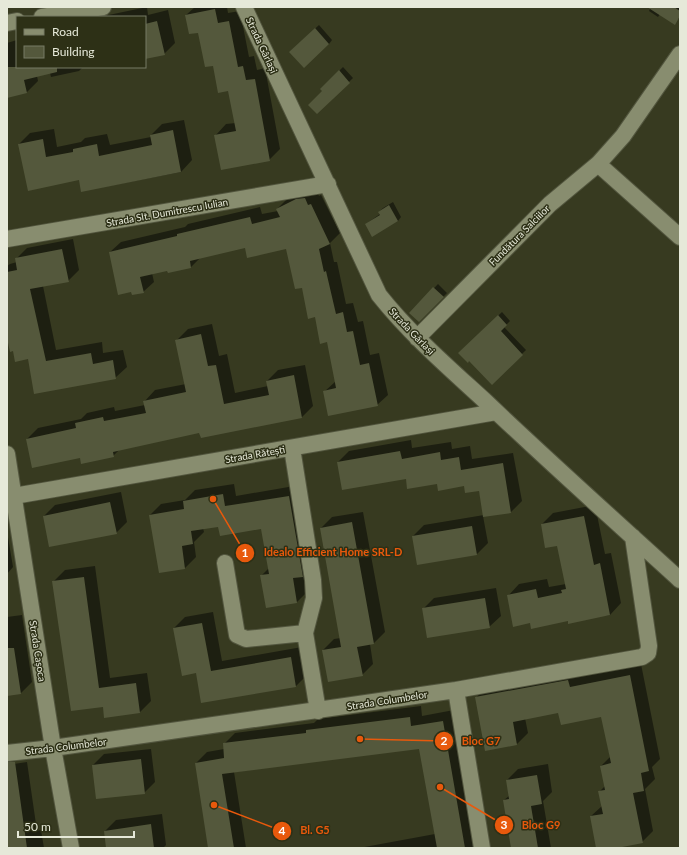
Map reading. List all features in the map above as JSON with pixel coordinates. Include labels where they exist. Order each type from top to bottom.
[{"type":"street","points":[[48,16],[103,7]]},
{"type":"street","name":"Strada Gârlași","points":[[244,7],[379,295],[395,315],[496,412],[680,580]]},
{"type":"street","name":"Fundătura Salciilor","points":[[418,338],[550,204],[598,164],[623,136],[680,54]]},
{"type":"street","points":[[598,164],[680,237]]},
{"type":"street","name":"Strada Slt. Dumitrescu Iulian","points":[[7,239],[328,184]]},
{"type":"street","name":"Strada Rătești","points":[[14,496],[496,412]]},
{"type":"street","points":[[292,448],[313,580],[314,598],[305,633],[318,710]]},
{"type":"street","name":"Strada Cașoca","points":[[7,454],[53,748],[71,848]]},
{"type":"street","name":"Strada Columbelor","points":[[7,753],[53,748],[456,690],[642,657],[648,653],[649,646],[633,537]]},
{"type":"street","points":[[225,563],[237,635],[246,639],[305,633]]},
{"type":"street","points":[[456,690],[482,848]]},
{"type":"building","points":[[647,7],[674,7],[680,11],[680,16],[675,25]]},
{"type":"building","points":[[215,9],[218,23],[229,21],[238,67],[243,66],[246,80],[255,79],[270,161],[221,170],[214,135],[236,131],[228,91],[218,93],[213,66],[205,67],[198,33],[189,34],[185,15]]},
{"type":"building","points":[[157,21],[165,55],[146,59],[146,24]]},
{"type":"building","points":[[315,28],[329,44],[304,68],[289,52]]},
{"type":"building","points":[[7,67],[57,68],[57,72],[24,80],[27,93],[7,98]]},
{"type":"building","points":[[339,70],[350,83],[317,114],[308,105],[322,91],[320,89]]},
{"type":"building","points":[[173,130],[181,172],[81,192],[79,180],[28,191],[18,144],[43,139],[46,157],[73,152],[73,149],[97,144],[99,156],[152,145],[150,135]]},
{"type":"building","points":[[305,198],[308,205],[311,204],[330,244],[319,249],[324,272],[326,271],[336,314],[343,312],[347,332],[353,331],[360,365],[369,363],[378,406],[328,416],[323,391],[336,388],[327,342],[320,344],[315,317],[308,319],[302,288],[295,289],[286,249],[247,258],[245,248],[190,261],[191,268],[168,273],[167,271],[140,277],[144,293],[132,295],[131,292],[118,295],[109,252],[250,217],[252,224],[280,217],[276,209],[296,199]]},
{"type":"building","points":[[389,205],[398,221],[372,237],[365,224],[380,215],[378,212]]},
{"type":"building","points":[[62,249],[69,282],[30,289],[46,361],[91,353],[93,364],[113,360],[116,379],[34,394],[28,359],[15,362],[13,351],[10,352],[7,338],[7,272],[17,270],[15,258]]},
{"type":"building","points":[[433,287],[444,297],[419,322],[409,313]]},
{"type":"building","points":[[498,315],[507,325],[501,331],[523,355],[492,385],[469,361],[468,363],[458,353]]},
{"type":"building","points":[[201,334],[208,366],[216,365],[224,404],[269,395],[266,381],[294,375],[302,418],[201,438],[199,433],[113,452],[114,457],[81,464],[80,458],[32,468],[26,439],[76,428],[75,423],[103,417],[104,421],[146,413],[143,401],[186,392],[175,340]]},
{"type":"building","points":[[400,451],[402,459],[440,452],[441,460],[459,457],[461,470],[503,463],[511,513],[483,517],[479,491],[465,493],[464,486],[438,491],[437,484],[407,489],[406,479],[342,490],[337,462]]},
{"type":"building","points":[[223,494],[225,506],[289,496],[303,577],[293,578],[297,603],[266,608],[260,575],[269,574],[261,529],[220,536],[218,527],[191,531],[193,544],[182,546],[185,569],[159,573],[149,515],[184,509],[183,501]]},
{"type":"building","points":[[110,502],[117,534],[49,547],[43,516]]},
{"type":"building","points":[[584,516],[594,565],[600,563],[610,615],[568,624],[568,621],[531,629],[530,623],[513,627],[507,595],[536,589],[538,598],[562,593],[561,590],[566,589],[557,546],[545,548],[541,524]]},
{"type":"building","points":[[352,522],[374,644],[357,647],[363,676],[328,682],[322,650],[341,647],[320,528]]},
{"type":"building","points":[[472,526],[477,555],[417,565],[412,536]]},
{"type":"building","points":[[84,577],[99,688],[136,683],[140,713],[104,718],[103,707],[71,711],[52,581]]},
{"type":"building","points":[[485,598],[490,628],[427,638],[422,608]]},
{"type":"building","points":[[202,623],[211,671],[291,657],[296,687],[201,703],[196,673],[182,676],[173,628]]},
{"type":"building","points":[[7,648],[14,648],[21,694],[7,696]]},
{"type":"building","points":[[630,675],[649,771],[641,773],[644,791],[633,793],[643,843],[617,848],[596,848],[590,816],[603,814],[598,791],[605,790],[600,766],[611,763],[601,717],[561,725],[558,713],[513,722],[517,745],[485,751],[475,697],[568,680],[570,687]]},
{"type":"building","points":[[410,717],[411,726],[443,721],[465,848],[437,848],[419,749],[222,774],[234,848],[208,848],[195,763],[224,758],[223,743],[306,733],[306,730]]},
{"type":"building","points":[[141,759],[145,794],[96,799],[92,765]]},
{"type":"building","points":[[7,762],[15,762],[27,848],[7,848]]},
{"type":"building","points":[[537,775],[542,804],[531,806],[538,848],[511,848],[503,800],[509,799],[506,780]]},
{"type":"building","points":[[151,824],[154,848],[106,848],[104,831]]},
{"type":"place","name":"Idealo Efficient Home SRL-D","points":[[213,499]]},
{"type":"place","name":"Bloc G7","points":[[360,739]]},
{"type":"place","name":"Bloc G9","points":[[440,787]]},
{"type":"place","name":"Bl. G5","points":[[214,805]]}]
